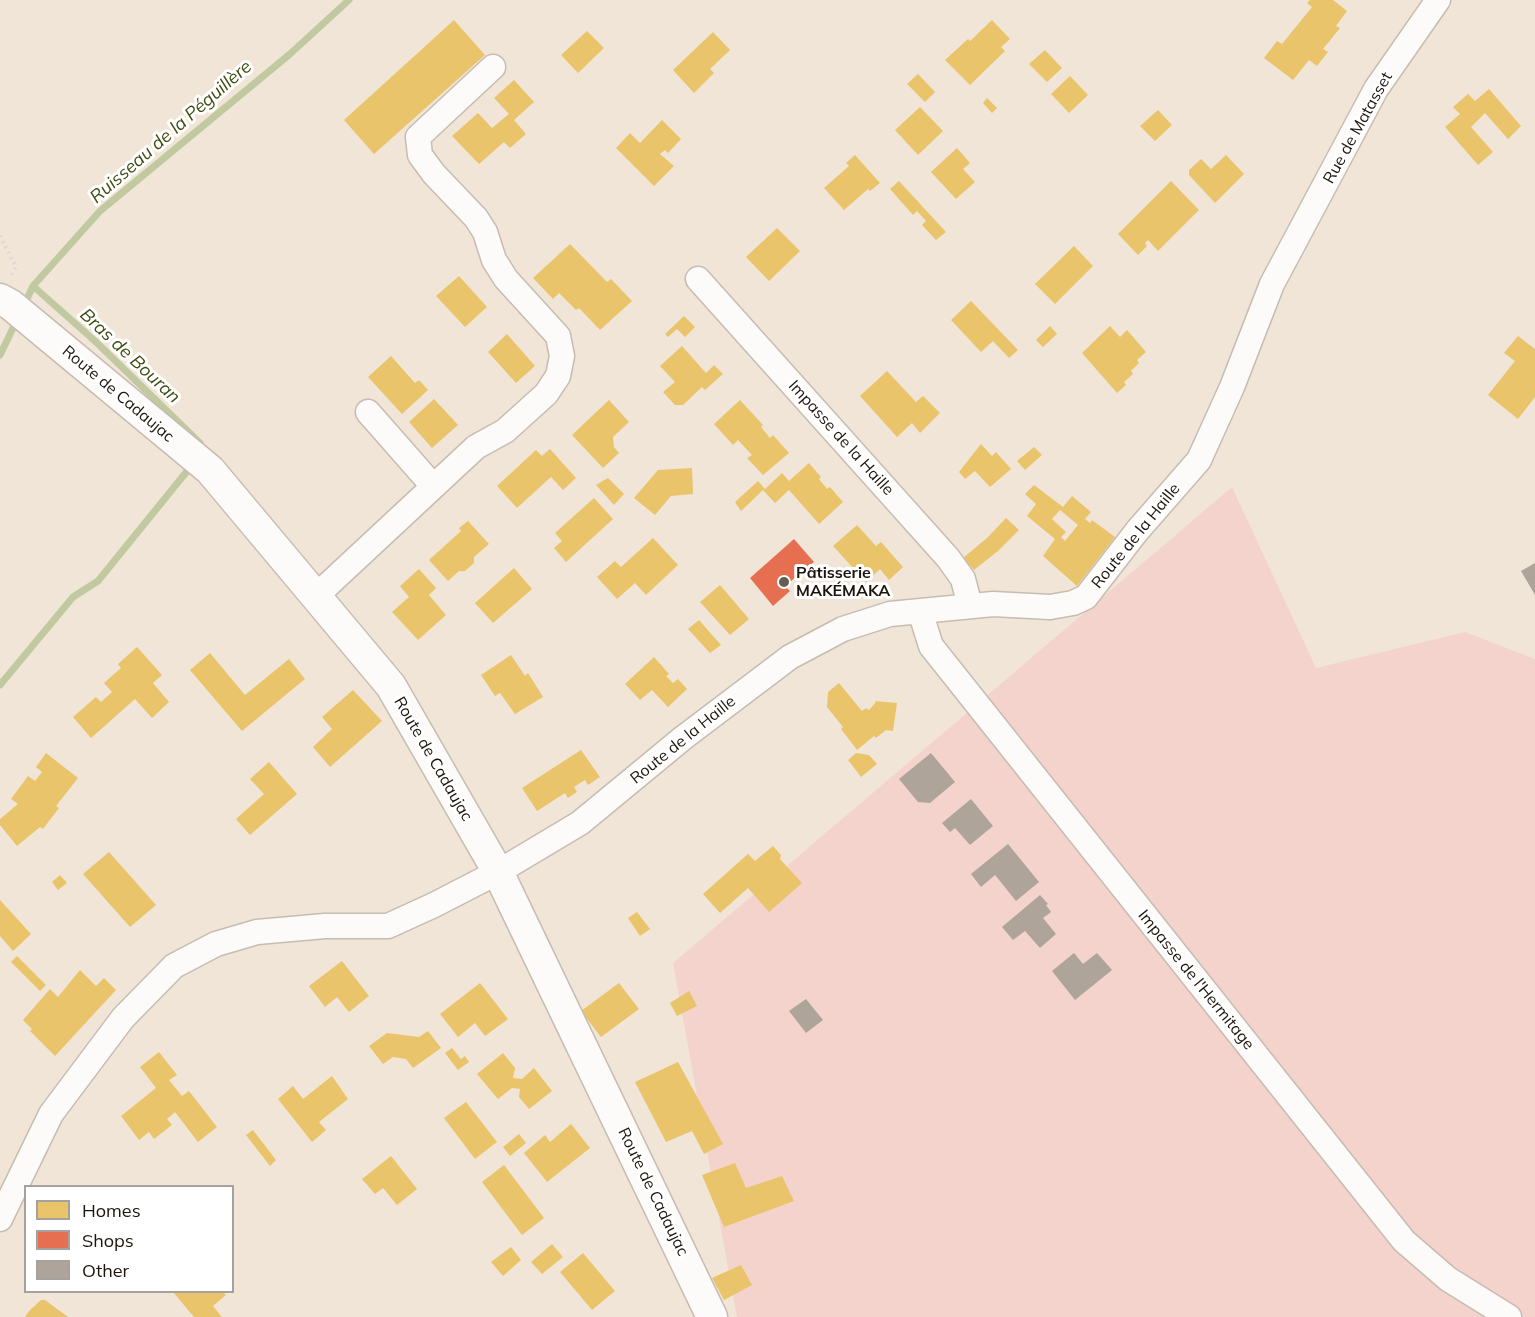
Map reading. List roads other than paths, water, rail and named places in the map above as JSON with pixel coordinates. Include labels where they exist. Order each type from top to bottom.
[{"type":"street","name":"Rue de Matasset","points":[[1320,196],[1376,89],[1438,0]]},
{"type":"street","points":[[316,596],[476,447],[505,431],[546,394],[558,376],[562,356],[558,336],[506,279],[494,260],[485,232],[476,218],[434,174],[420,155],[418,137],[493,67]]},
{"type":"street","name":"Route de la Haille","points":[[0,1219],[51,1114],[123,1018],[174,966],[216,944],[257,933],[325,926],[388,926],[434,905],[498,872],[580,824],[683,738],[790,657],[843,629],[890,614],[993,604],[1050,607],[1073,603],[1086,597],[1137,531],[1199,460],[1232,387],[1272,284],[1320,196]]},
{"type":"street","name":"Impasse de la Haille","points":[[698,279],[948,558],[963,579],[970,606]]},
{"type":"street","name":"Route de Cadaujac","points":[[5,297],[210,470],[391,686],[498,872],[712,1317]]},
{"type":"street","points":[[368,412],[433,486]]},
{"type":"street","name":"Impasse de l'Hermitage","points":[[920,611],[931,646],[1404,1241],[1448,1279],[1509,1317]]},
{"type":"waterway","name":"Ruisseau de la Péguillère","points":[[26,301],[33,286],[100,211],[290,54],[349,0]]},
{"type":"waterway","name":"Bras de Bouran","points":[[33,286],[96,342],[200,443]]},
{"type":"waterway","name":"Ruisseau de la Péguillère","points":[[0,355],[14,326]]},
{"type":"waterway","name":"Bras de Bouran","points":[[0,685],[73,597],[98,581],[188,470]]},
{"type":"place","name":"Pâtisserie MAKÉMAKA","points":[[784,582]]}]
